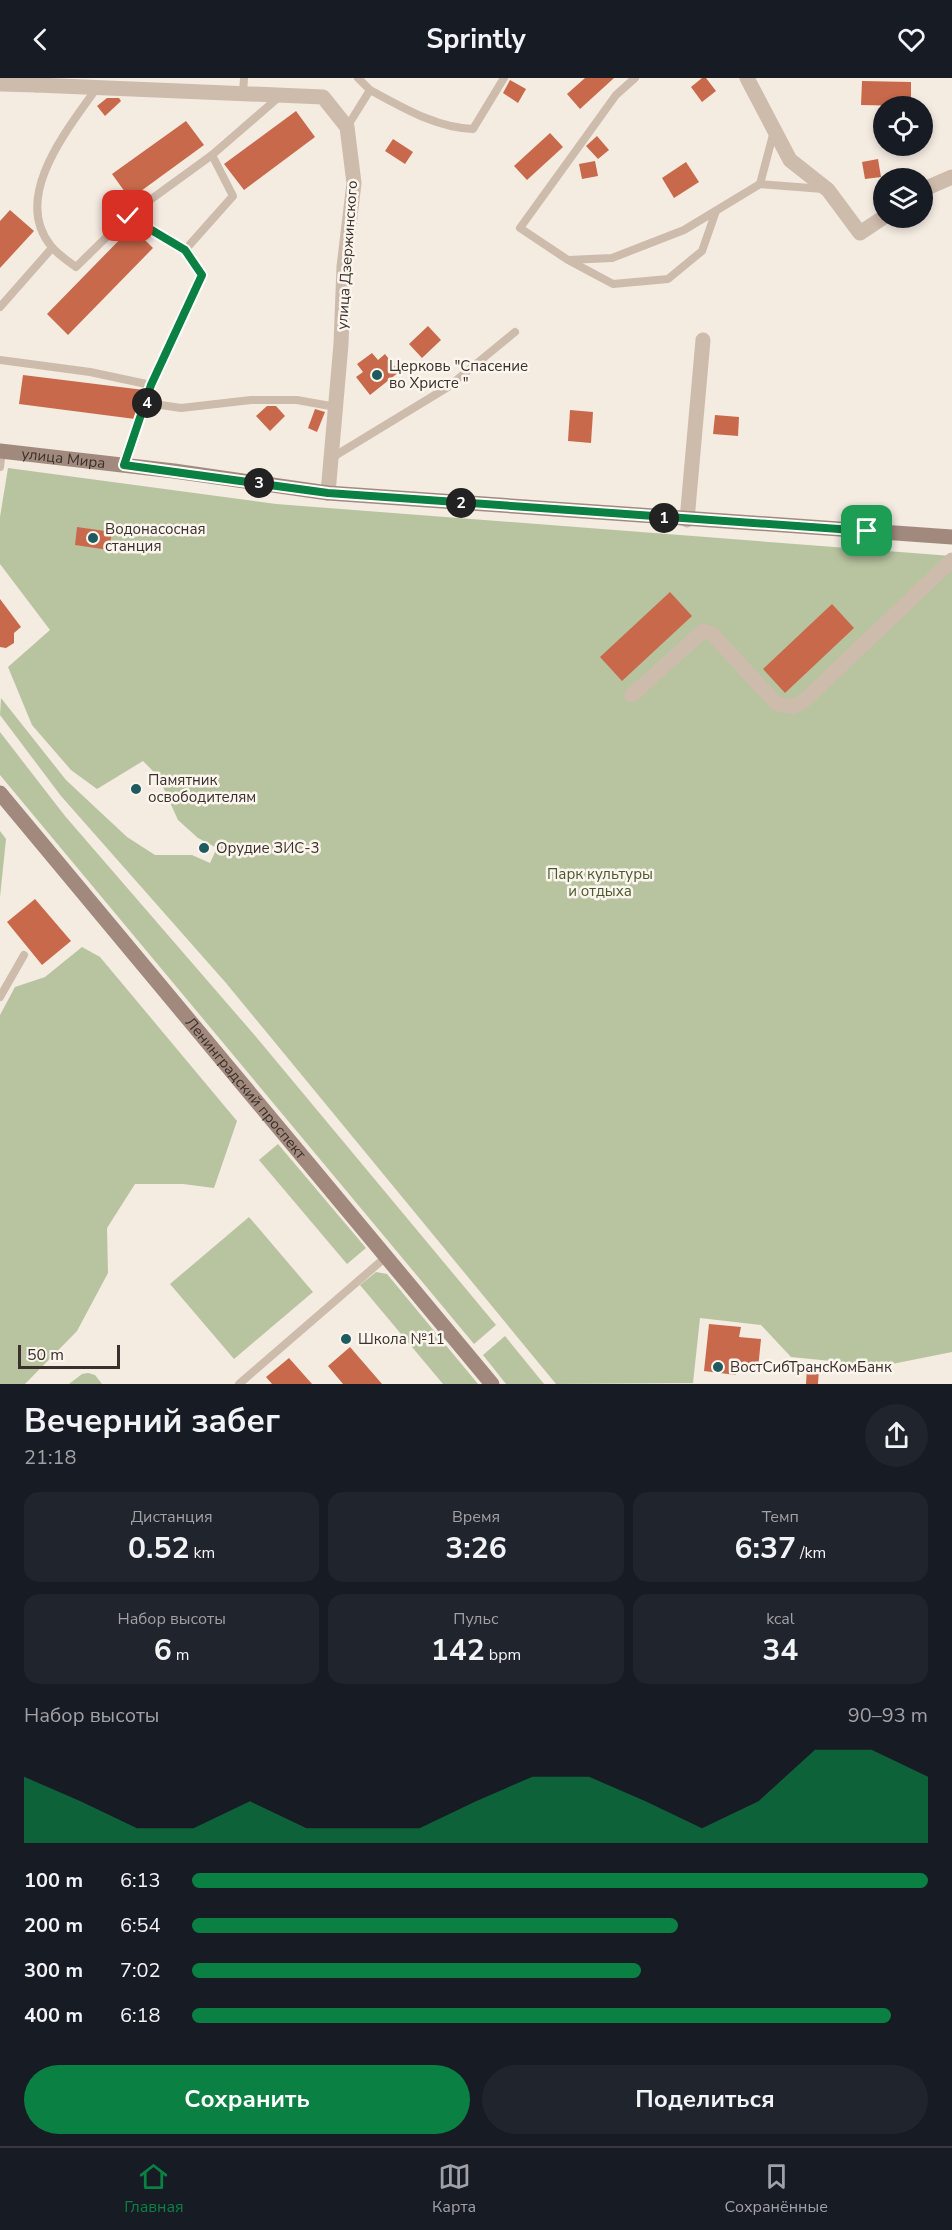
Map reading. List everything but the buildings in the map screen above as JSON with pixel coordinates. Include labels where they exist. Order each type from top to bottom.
[{"type":"street","points":[[747,78],[790,160],[828,190],[860,233],[873,224]]},
{"type":"street","points":[[0,84],[41,82],[96,88],[323,97],[347,127]]},
{"type":"street","name":"улица Дзержинского","points":[[328,493],[336,407],[344,267],[354,183],[347,127]]},
{"type":"street","points":[[933,185],[952,177]]},
{"type":"street","points":[[687,520],[703,340]]},
{"type":"street","name":"улица Мира","points":[[1,451],[328,493],[952,537]]},
{"type":"street","points":[[632,695],[703,631],[712,634],[777,704],[793,707],[806,699],[952,560]]},
{"type":"street","name":"Ленинградский проспект","points":[[0,793],[492,1384]]},
{"type":"lane","points":[[243,94],[244,78]]},
{"type":"lane","points":[[358,78],[370,90],[405,109],[454,129],[473,129],[504,78]]},
{"type":"lane","points":[[635,78],[616,95],[520,228],[568,260],[614,284],[668,279],[702,251],[716,211]]},
{"type":"lane","points":[[96,88],[55,148],[40,187],[36,213],[43,236],[52,248],[76,267],[128,216],[212,155],[280,96]]},
{"type":"lane","points":[[347,127],[370,90]]},
{"type":"lane","points":[[760,184],[774,130]]},
{"type":"lane","points":[[185,250],[233,196],[212,155]]},
{"type":"lane","points":[[568,260],[612,258],[684,230],[760,184],[828,190]]},
{"type":"lane","points":[[124,465],[147,403],[151,385],[202,275],[185,250],[128,216]]},
{"type":"lane","points":[[0,307],[52,248]]},
{"type":"lane","points":[[331,458],[448,387],[515,332]]},
{"type":"lane","points":[[0,360],[90,372],[151,385]]},
{"type":"lane","points":[[147,403],[181,408],[251,400],[297,400],[336,407]]},
{"type":"lane","points":[[0,467],[1,451]]},
{"type":"lane","points":[[0,997],[24,955]]},
{"type":"lane","points":[[239,1384],[387,1256]]},
{"type":"green space","name":"Парк культуры и отдыха","points":[[8,468],[276,504],[952,556],[952,1352],[882,1366],[791,1357],[761,1325],[700,1318],[693,1383],[556,1384],[226,983],[61,796],[0,715],[1,698],[66,780],[127,837],[155,855],[192,855],[210,863],[217,848],[198,838],[178,820],[158,776],[143,761],[97,789],[71,770],[32,725],[8,667],[50,630],[0,564],[0,517]]},
{"type":"green space","points":[[0,732],[65,816],[257,1038],[496,1325],[474,1344],[0,775]]},
{"type":"green space","points":[[0,831],[6,839],[0,897]]},
{"type":"green space","points":[[82,947],[100,957],[237,1121],[214,1188],[183,1184],[135,1184],[107,1228],[108,1273],[77,1331],[25,1384],[0,1384],[0,1015],[15,987],[45,977]]},
{"type":"green space","points":[[278,1144],[366,1248],[347,1264],[259,1160]]},
{"type":"green space","points":[[249,1217],[313,1292],[234,1359],[170,1284]]},
{"type":"green space","points":[[376,1272],[387,1274],[478,1384],[443,1384],[360,1285]]},
{"type":"green space","points":[[505,1336],[544,1384],[506,1384],[483,1355]]},
{"type":"green space","points":[[82,1374],[95,1375],[102,1384],[69,1384]]},
{"type":"place","name":"Церковь \"Спасение во Христе \"","points":[[377,375]]},
{"type":"place","name":"Водонасосная станция","points":[[93,538]]},
{"type":"place","name":"Памятник освободителям","points":[[136,789]]},
{"type":"place","name":"Орудие ЗИС-3","points":[[204,848]]},
{"type":"place","name":"Школа №11","points":[[346,1339]]},
{"type":"place","name":"ВостСибТрансКомБанк","points":[[718,1367]]},
{"type":"route","points":[[128,216],[155,230],[185,250],[202,275],[151,385],[147,403],[124,465],[328,493],[867,531]]}]
